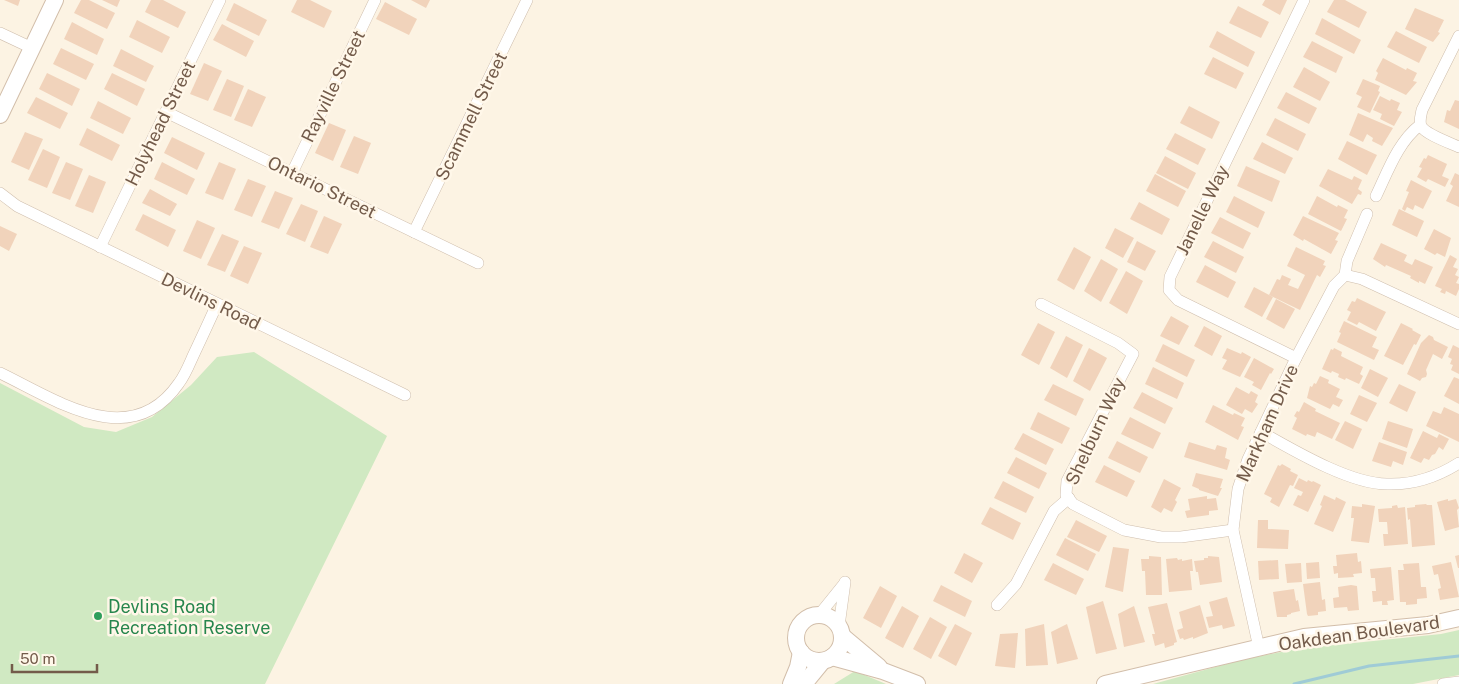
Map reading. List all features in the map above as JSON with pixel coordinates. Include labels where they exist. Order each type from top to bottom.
[{"type":"street","points":[[0,114],[55,0]]},
{"type":"street","name":"Holyhead Street","points":[[100,247],[220,0]]},
{"type":"street","name":"Rayville Street","points":[[292,173],[375,0]]},
{"type":"street","name":"Scammell Street","points":[[414,232],[527,0]]},
{"type":"street","name":"Janelle Way","points":[[1296,358],[1178,300],[1169,290],[1170,277],[1304,0]]},
{"type":"street","points":[[0,32],[32,48]]},
{"type":"street","points":[[1376,196],[1402,143],[1420,125],[1422,110],[1459,36]]},
{"type":"street","name":"Ontario Street","points":[[166,112],[478,263]]},
{"type":"street","points":[[1420,125],[1425,130],[1459,147]]},
{"type":"street","name":"Devlins Road","points":[[0,193],[17,206],[405,395]]},
{"type":"street","name":"Devlins Road","points":[[0,203],[17,206]]},
{"type":"street","name":"Markham Drive","points":[[1259,648],[1233,530],[1238,489],[1248,460],[1296,358],[1334,286],[1344,275],[1347,261],[1367,214]]},
{"type":"street","points":[[1344,275],[1362,279],[1459,324]]},
{"type":"street","points":[[0,372],[84,413],[111,419],[134,416],[153,408],[170,395],[181,381],[217,304]]},
{"type":"street","name":"Shelburn Way","points":[[1041,304],[1118,343],[1133,354],[1068,482],[1066,495],[1073,504],[1124,530],[1181,537],[1233,530]]},
{"type":"street","points":[[1261,432],[1302,454],[1362,481],[1386,484],[1420,481],[1446,472],[1459,463]]},
{"type":"street","points":[[997,605],[1016,584],[1054,512],[1068,498]]},
{"type":"street","points":[[791,684],[798,667],[801,652],[797,640],[799,628],[807,619],[819,615],[845,582],[840,649],[804,684]]},
{"type":"street","points":[[819,615],[830,618],[841,631],[883,670]]},
{"type":"street","name":"Oakdean Boulevard","points":[[1105,684],[1304,637],[1428,625],[1459,618]]},
{"type":"street","points":[[801,652],[810,660],[827,660],[883,670],[917,684]]},
{"type":"street","points":[[1443,684],[1459,682]]},
{"type":"green space","points":[[254,352],[387,436],[265,684],[0,684],[0,383],[84,427],[116,432],[152,417],[191,385],[217,357]]},
{"type":"green space","points":[[1459,630],[1459,675],[1413,684],[1153,684],[1241,660],[1296,649],[1441,634]]},
{"type":"green space","points":[[855,671],[886,684],[834,684]]},
{"type":"building","points":[[4,0],[20,0],[18,6]]},
{"type":"building","points":[[81,0],[89,0],[115,13],[107,29],[74,13]]},
{"type":"building","points":[[102,0],[120,0],[117,7]]},
{"type":"building","points":[[151,0],[163,0],[186,12],[178,28],[145,12]]},
{"type":"building","points":[[297,0],[310,0],[332,11],[324,28],[291,12]]},
{"type":"building","points":[[411,0],[430,0],[426,8]]},
{"type":"building","points":[[1265,0],[1287,0],[1280,15],[1262,5]]},
{"type":"building","points":[[1334,0],[1345,0],[1367,12],[1359,28],[1327,12]]},
{"type":"building","points":[[385,2],[417,19],[409,35],[376,19]]},
{"type":"building","points":[[234,3],[267,20],[259,36],[226,20]]},
{"type":"building","points":[[1238,6],[1269,22],[1261,38],[1229,23]]},
{"type":"building","points":[[1415,8],[1444,20],[1438,32],[1440,33],[1433,42],[1405,29]]},
{"type":"building","points":[[1322,18],[1361,40],[1354,54],[1315,34]]},
{"type":"building","points":[[137,20],[170,37],[162,53],[129,37]]},
{"type":"building","points":[[72,22],[104,39],[97,55],[64,39]]},
{"type":"building","points":[[222,24],[254,41],[246,57],[213,40]]},
{"type":"building","points":[[1217,31],[1255,52],[1248,67],[1209,47]]},
{"type":"building","points":[[1396,31],[1427,47],[1419,63],[1387,47]]},
{"type":"building","points":[[1312,41],[1343,57],[1336,73],[1303,57]]},
{"type":"building","points":[[61,48],[94,64],[86,80],[53,64]]},
{"type":"building","points":[[121,49],[154,66],[146,82],[113,66]]},
{"type":"building","points":[[1213,57],[1244,73],[1236,89],[1204,74]]},
{"type":"building","points":[[1383,58],[1406,70],[1407,68],[1417,73],[1413,81],[1417,82],[1406,95],[1375,80],[1378,73],[1376,71]]},
{"type":"building","points":[[204,63],[222,71],[208,101],[190,94]]},
{"type":"building","points":[[1304,67],[1330,82],[1320,101],[1293,87]]},
{"type":"building","points":[[47,73],[80,89],[72,106],[39,89]]},
{"type":"building","points":[[112,73],[145,89],[137,106],[104,89]]},
{"type":"building","points":[[227,79],[244,86],[231,117],[213,110]]},
{"type":"building","points":[[1363,79],[1380,86],[1378,91],[1380,92],[1370,113],[1357,107],[1362,97],[1356,94]]},
{"type":"building","points":[[248,89],[266,97],[252,127],[234,120]]},
{"type":"building","points":[[1286,92],[1317,108],[1309,124],[1277,108]]},
{"type":"building","points":[[1380,96],[1400,103],[1397,110],[1402,112],[1394,126],[1380,119],[1382,114],[1373,110]]},
{"type":"building","points":[[36,97],[68,113],[60,129],[27,113]]},
{"type":"building","points":[[1455,100],[1459,101],[1459,129],[1444,122],[1447,110],[1450,111]]},
{"type":"building","points":[[98,101],[131,118],[123,134],[90,118]]},
{"type":"building","points":[[1189,106],[1220,122],[1212,139],[1180,123]]},
{"type":"building","points":[[1358,113],[1393,128],[1382,146],[1372,141],[1373,138],[1367,134],[1363,142],[1349,135]]},
{"type":"building","points":[[1275,118],[1306,134],[1298,151],[1266,135]]},
{"type":"building","points":[[329,123],[346,130],[333,161],[315,153]]},
{"type":"building","points":[[87,128],[120,145],[112,161],[79,145]]},
{"type":"building","points":[[25,132],[43,139],[29,170],[11,162]]},
{"type":"building","points":[[1175,133],[1206,149],[1198,165],[1166,149]]},
{"type":"building","points":[[354,136],[371,143],[358,174],[340,167]]},
{"type":"building","points":[[172,137],[205,153],[197,170],[164,153]]},
{"type":"building","points":[[1347,141],[1377,155],[1367,175],[1338,159]]},
{"type":"building","points":[[1262,142],[1293,158],[1285,174],[1253,159]]},
{"type":"building","points":[[43,149],[60,157],[47,188],[28,180]]},
{"type":"building","points":[[1428,155],[1447,164],[1442,176],[1449,179],[1445,187],[1428,179],[1426,182],[1417,177],[1422,168],[1419,167]]},
{"type":"building","points":[[1165,156],[1196,173],[1188,189],[1156,173]]},
{"type":"building","points":[[66,162],[83,169],[70,200],[52,193]]},
{"type":"building","points":[[162,162],[195,179],[187,195],[154,179]]},
{"type":"building","points":[[219,162],[236,169],[223,200],[205,193]]},
{"type":"building","points":[[1246,166],[1280,181],[1272,202],[1237,186]]},
{"type":"building","points":[[1328,169],[1352,180],[1354,176],[1362,180],[1358,189],[1362,192],[1361,195],[1358,194],[1352,204],[1319,186]]},
{"type":"building","points":[[1455,173],[1459,175],[1459,207],[1446,201],[1453,186],[1450,184]]},
{"type":"building","points":[[1155,174],[1186,191],[1178,207],[1146,191]]},
{"type":"building","points":[[89,175],[106,182],[93,213],[75,206]]},
{"type":"building","points":[[248,179],[266,186],[252,217],[234,210]]},
{"type":"building","points":[[1411,180],[1432,191],[1423,209],[1415,205],[1413,210],[1407,207],[1405,211],[1402,209],[1409,192],[1406,191]]},
{"type":"building","points":[[150,189],[177,204],[170,216],[142,203]]},
{"type":"building","points":[[275,191],[293,198],[279,229],[261,222]]},
{"type":"building","points":[[1234,196],[1265,212],[1258,228],[1226,212]]},
{"type":"building","points":[[1317,196],[1337,207],[1338,205],[1348,210],[1344,218],[1347,219],[1341,231],[1308,214]]},
{"type":"building","points":[[1139,202],[1170,219],[1162,235],[1130,219]]},
{"type":"building","points":[[301,204],[318,211],[305,242],[286,234]]},
{"type":"building","points":[[1399,209],[1424,221],[1417,237],[1392,225]]},
{"type":"building","points":[[143,214],[176,230],[168,247],[135,230]]},
{"type":"building","points":[[324,216],[342,224],[328,254],[310,247]]},
{"type":"building","points":[[1303,216],[1339,233],[1335,240],[1338,241],[1331,254],[1293,235]]},
{"type":"building","points":[[1220,217],[1251,233],[1243,249],[1211,233]]},
{"type":"building","points":[[197,220],[215,228],[201,259],[183,251]]},
{"type":"building","points":[[0,226],[17,234],[9,251],[0,246]]},
{"type":"building","points":[[1115,228],[1134,238],[1123,258],[1105,248]]},
{"type":"building","points":[[1434,229],[1451,238],[1445,257],[1437,253],[1435,255],[1424,249]]},
{"type":"building","points":[[222,234],[239,241],[225,272],[207,265]]},
{"type":"building","points":[[1137,241],[1156,251],[1145,271],[1127,262]]},
{"type":"building","points":[[1213,241],[1244,257],[1236,273],[1204,257]]},
{"type":"building","points":[[1381,243],[1407,255],[1404,261],[1412,265],[1415,259],[1433,267],[1425,284],[1419,281],[1419,283],[1410,278],[1411,276],[1386,265],[1385,267],[1373,259]]},
{"type":"building","points":[[244,246],[262,253],[248,284],[230,276]]},
{"type":"building","points":[[1074,247],[1091,257],[1074,290],[1057,280]]},
{"type":"building","points":[[1296,247],[1325,261],[1323,265],[1326,266],[1320,277],[1317,275],[1300,310],[1269,295],[1277,279],[1280,280],[1282,275],[1291,279],[1288,285],[1298,289],[1305,275],[1287,266]]},
{"type":"building","points":[[1450,255],[1457,259],[1453,267],[1458,269],[1455,275],[1459,277],[1456,283],[1459,284],[1459,289],[1456,296],[1446,291],[1445,294],[1440,292],[1442,289],[1435,286]]},
{"type":"building","points":[[1101,259],[1118,269],[1101,302],[1084,291]]},
{"type":"building","points":[[1205,265],[1236,282],[1228,298],[1196,282]]},
{"type":"building","points":[[1126,271],[1143,281],[1127,314],[1109,303]]},
{"type":"building","points":[[1254,287],[1273,297],[1262,317],[1244,307]]},
{"type":"building","points":[[1357,298],[1386,312],[1376,331],[1359,322],[1357,325],[1347,320],[1351,312],[1347,310],[1352,301],[1355,302]]},
{"type":"building","points":[[1276,299],[1295,309],[1284,329],[1266,319]]},
{"type":"building","points":[[1171,316],[1189,326],[1179,345],[1160,336]]},
{"type":"building","points":[[1344,321],[1377,337],[1372,347],[1379,350],[1374,360],[1337,342]]},
{"type":"building","points":[[1038,323],[1055,332],[1039,365],[1021,355]]},
{"type":"building","points":[[1401,323],[1421,335],[1403,365],[1384,356]]},
{"type":"building","points":[[1204,326],[1222,336],[1212,356],[1194,346]]},
{"type":"building","points":[[1429,335],[1434,340],[1448,347],[1442,359],[1433,354],[1426,370],[1426,377],[1420,381],[1407,374],[1421,343]]},
{"type":"building","points":[[1066,336],[1083,345],[1067,378],[1050,368]]},
{"type":"building","points":[[1163,344],[1195,360],[1187,377],[1155,361]]},
{"type":"building","points":[[1453,345],[1459,348],[1459,374],[1451,370],[1453,365],[1450,364],[1452,359],[1448,357]]},
{"type":"building","points":[[1089,348],[1107,358],[1090,391],[1073,381]]},
{"type":"building","points":[[1227,348],[1241,354],[1242,352],[1251,357],[1240,377],[1222,369],[1227,360],[1222,358]]},
{"type":"building","points":[[1334,348],[1342,352],[1341,356],[1363,367],[1360,374],[1363,376],[1359,384],[1346,378],[1345,380],[1338,377],[1339,374],[1332,371],[1331,373],[1322,369],[1331,349],[1333,350]]},
{"type":"building","points":[[1254,358],[1274,369],[1261,390],[1252,385],[1254,382],[1244,377]]},
{"type":"building","points":[[1153,367],[1184,383],[1177,399],[1145,384]]},
{"type":"building","points":[[1370,369],[1388,378],[1378,397],[1361,388]]},
{"type":"building","points":[[1320,376],[1329,380],[1328,383],[1340,389],[1336,397],[1343,400],[1339,407],[1333,404],[1330,409],[1307,398],[1310,386],[1312,387],[1314,383],[1316,384]]},
{"type":"building","points":[[1454,377],[1459,379],[1459,404],[1444,396]]},
{"type":"building","points":[[1053,384],[1084,399],[1076,416],[1044,400]]},
{"type":"building","points":[[1399,384],[1416,392],[1407,412],[1389,403]]},
{"type":"building","points":[[1236,387],[1249,394],[1251,391],[1258,395],[1255,402],[1258,404],[1252,413],[1245,409],[1242,414],[1226,405]]},
{"type":"building","points":[[1142,392],[1173,408],[1165,424],[1133,408]]},
{"type":"building","points":[[1359,395],[1377,403],[1367,422],[1350,414]]},
{"type":"building","points":[[1304,402],[1316,409],[1315,411],[1340,423],[1332,439],[1317,432],[1315,437],[1307,434],[1306,436],[1292,429],[1297,418],[1294,416],[1297,411],[1299,412]]},
{"type":"building","points":[[1213,405],[1233,415],[1234,413],[1245,418],[1241,426],[1244,427],[1238,440],[1205,422]]},
{"type":"building","points":[[1444,407],[1459,414],[1459,442],[1426,426],[1433,411],[1441,414]]},
{"type":"building","points":[[1038,412],[1070,428],[1062,444],[1030,429]]},
{"type":"building","points":[[1130,417],[1161,433],[1153,449],[1121,434]]},
{"type":"building","points":[[1345,421],[1362,429],[1353,449],[1335,440]]},
{"type":"building","points":[[1388,421],[1413,429],[1407,448],[1382,439]]},
{"type":"building","points":[[1423,431],[1437,438],[1439,434],[1449,439],[1443,450],[1439,447],[1429,460],[1424,458],[1421,463],[1410,458]]},
{"type":"building","points":[[1023,433],[1054,449],[1046,465],[1014,449]]},
{"type":"building","points":[[1117,441],[1148,457],[1140,473],[1108,458]]},
{"type":"building","points":[[1189,442],[1215,450],[1217,445],[1227,448],[1225,458],[1230,460],[1227,470],[1184,457]]},
{"type":"building","points":[[1379,442],[1407,452],[1403,465],[1393,461],[1391,467],[1372,461]]},
{"type":"building","points":[[1016,457],[1047,473],[1039,489],[1007,473]]},
{"type":"building","points":[[1282,464],[1298,475],[1293,486],[1290,485],[1279,507],[1270,502],[1272,498],[1264,494],[1278,465]]},
{"type":"building","points":[[1104,465],[1135,481],[1127,497],[1095,482]]},
{"type":"building","points":[[1196,473],[1223,479],[1220,488],[1222,488],[1218,496],[1192,486]]},
{"type":"building","points":[[1299,478],[1321,485],[1308,512],[1293,505],[1298,495],[1301,496],[1303,492],[1294,488]]},
{"type":"building","points":[[1164,479],[1181,488],[1172,512],[1164,508],[1161,513],[1151,507]]},
{"type":"building","points":[[1003,481],[1034,497],[1026,513],[994,498]]},
{"type":"building","points":[[1324,495],[1335,500],[1336,497],[1346,502],[1333,532],[1314,524],[1322,506],[1320,505]]},
{"type":"building","points":[[1207,496],[1207,499],[1216,498],[1218,510],[1209,511],[1209,515],[1187,518],[1185,511],[1190,510],[1188,499]]},
{"type":"building","points":[[1448,499],[1448,501],[1456,499],[1459,508],[1457,510],[1459,527],[1445,531],[1437,502]]},
{"type":"building","points":[[1362,504],[1375,506],[1369,543],[1351,541],[1354,518],[1351,518],[1352,506],[1362,507]]},
{"type":"building","points":[[1426,504],[1432,505],[1435,545],[1412,547],[1410,519],[1408,520],[1407,508]]},
{"type":"building","points":[[1397,505],[1398,508],[1405,507],[1408,544],[1384,546],[1383,534],[1388,534],[1387,522],[1379,522],[1378,509],[1392,508],[1392,506]]},
{"type":"building","points":[[990,507],[1021,523],[1013,540],[981,524]]},
{"type":"building","points":[[1076,520],[1107,536],[1099,552],[1067,537]]},
{"type":"building","points":[[1258,520],[1268,520],[1268,529],[1289,530],[1288,549],[1257,548]]},
{"type":"building","points":[[1065,538],[1096,554],[1088,571],[1056,555]]},
{"type":"building","points":[[1113,547],[1129,549],[1123,592],[1105,587]]},
{"type":"building","points":[[964,553],[983,563],[972,583],[954,573]]},
{"type":"building","points":[[1357,553],[1358,562],[1361,561],[1362,573],[1353,574],[1354,577],[1338,578],[1338,573],[1334,574],[1333,566],[1337,566],[1336,555]]},
{"type":"building","points":[[1459,555],[1459,568],[1458,568],[1455,556]]},
{"type":"building","points":[[1149,556],[1161,557],[1162,595],[1146,595],[1145,571],[1142,571],[1141,559],[1149,559]]},
{"type":"building","points":[[1208,556],[1219,557],[1222,582],[1200,585],[1194,561],[1204,560]]},
{"type":"building","points":[[1177,558],[1178,560],[1182,559],[1182,561],[1192,559],[1193,571],[1190,571],[1192,590],[1169,592],[1166,559]]},
{"type":"building","points":[[1278,560],[1279,579],[1259,580],[1258,561]]},
{"type":"building","points":[[1319,562],[1320,578],[1307,579],[1306,563]]},
{"type":"building","points":[[1451,562],[1459,597],[1440,600],[1438,589],[1441,588],[1438,574],[1434,575],[1432,566]]},
{"type":"building","points":[[1053,563],[1084,579],[1076,595],[1044,580]]},
{"type":"building","points":[[1301,563],[1302,582],[1287,583],[1285,564]]},
{"type":"building","points":[[1419,563],[1421,587],[1426,587],[1427,598],[1417,599],[1417,604],[1406,605],[1406,602],[1400,602],[1398,570],[1404,570],[1403,564]]},
{"type":"building","points":[[1391,567],[1394,600],[1387,601],[1388,605],[1382,605],[1382,601],[1373,602],[1372,591],[1376,591],[1375,578],[1371,578],[1370,569]]},
{"type":"building","points":[[1320,582],[1322,600],[1325,599],[1326,611],[1318,612],[1318,615],[1308,616],[1303,584]]},
{"type":"building","points":[[941,585],[972,601],[965,617],[933,601]]},
{"type":"building","points":[[880,586],[897,596],[881,628],[863,618]]},
{"type":"building","points":[[1357,586],[1359,610],[1348,611],[1347,607],[1334,608],[1333,598],[1339,597],[1338,587]]},
{"type":"building","points":[[1294,589],[1300,611],[1291,613],[1287,617],[1277,617],[1273,592]]},
{"type":"building","points":[[1227,597],[1235,626],[1223,629],[1222,625],[1209,628],[1206,617],[1213,616],[1209,602]]},
{"type":"building","points":[[1103,601],[1117,649],[1096,654],[1086,607]]},
{"type":"building","points":[[1167,603],[1177,642],[1165,648],[1164,643],[1155,646],[1152,634],[1155,634],[1148,607]]},
{"type":"building","points":[[1200,605],[1208,633],[1193,639],[1193,637],[1184,640],[1183,638],[1180,639],[1177,630],[1183,628],[1179,612]]},
{"type":"building","points":[[902,606],[919,616],[903,648],[885,638]]},
{"type":"building","points":[[1134,606],[1145,642],[1124,647],[1118,614]]},
{"type":"building","points":[[930,617],[947,627],[931,659],[913,649]]},
{"type":"building","points":[[955,624],[972,633],[956,666],[938,656]]},
{"type":"building","points":[[1044,624],[1048,665],[1026,666],[1025,629]]},
{"type":"building","points":[[1067,624],[1078,659],[1057,664],[1051,632]]},
{"type":"building","points":[[1018,633],[1015,668],[995,666],[1000,634]]},
{"type":"waterway","points":[[1294,684],[1369,666],[1459,656]]},
{"type":"place","name":"Devlins Road Recreation Reserve","points":[[98,616]]}]
